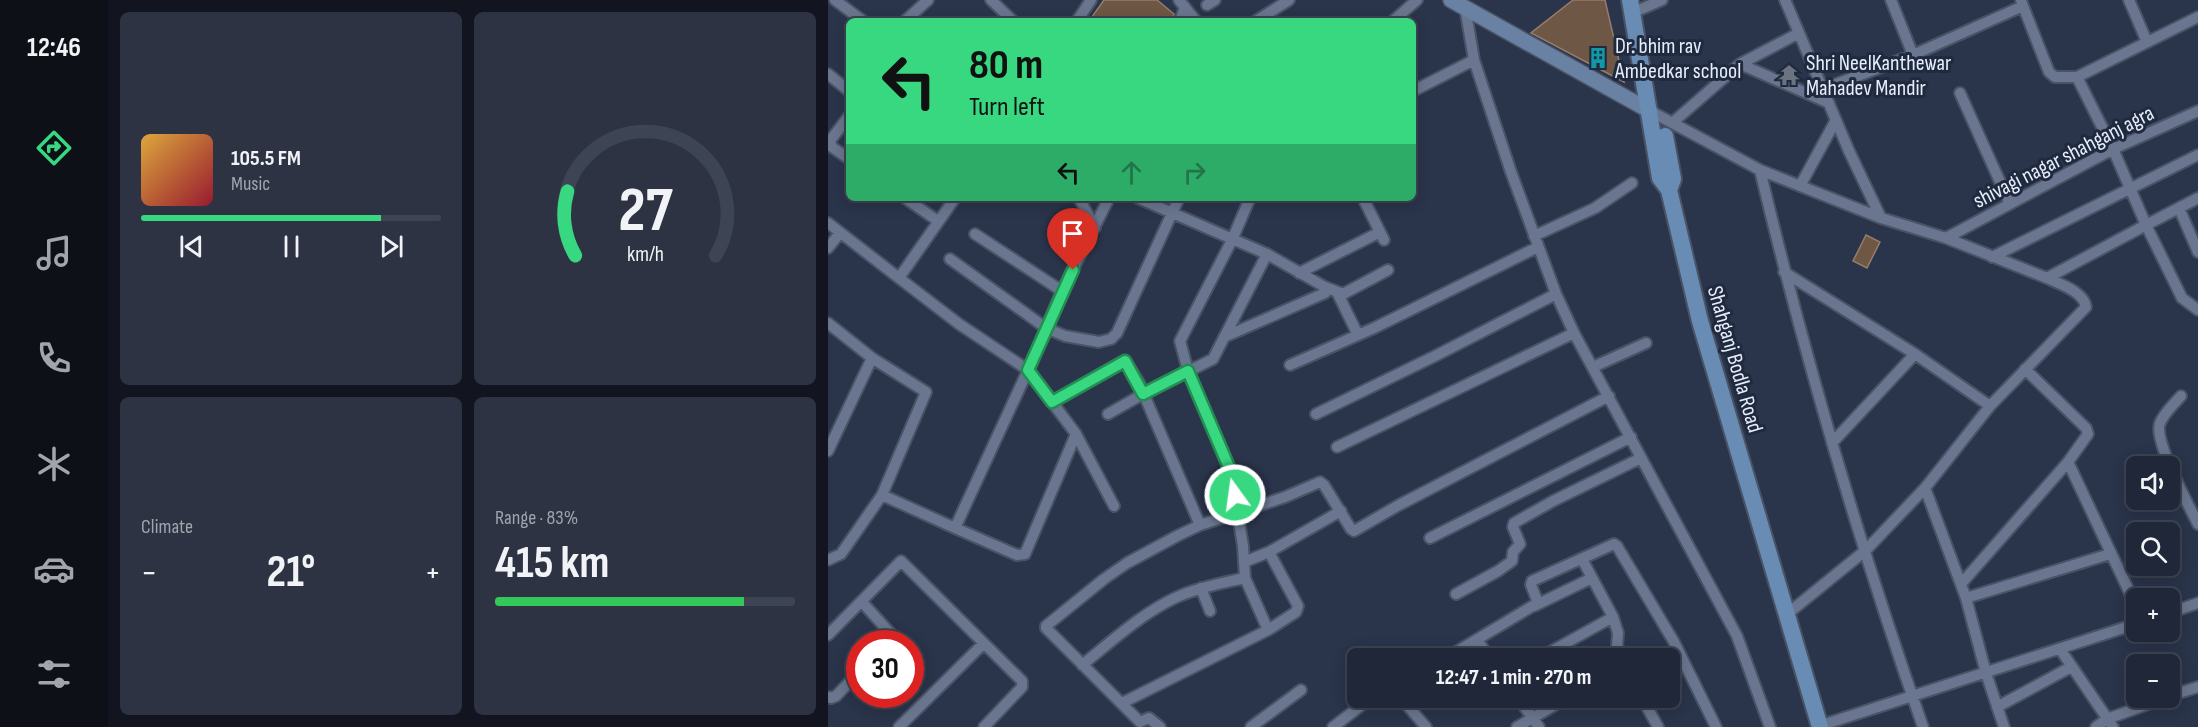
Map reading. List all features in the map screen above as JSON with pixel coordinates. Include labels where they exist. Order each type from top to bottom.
[{"type":"main road","name":"Shahganj Bodla Road","points":[[1635,3],[1673,179],[1669,190],[1700,321],[1820,727]]},
{"type":"street","points":[[835,0],[859,18]]},
{"type":"street","points":[[909,18],[928,0]]},
{"type":"street","points":[[1079,18],[1091,0]]},
{"type":"street","points":[[1261,18],[1289,0]]},
{"type":"street","points":[[1396,18],[1417,0]]},
{"type":"street","points":[[1451,0],[1760,170],[1881,218],[1946,238],[2047,278],[2072,290],[2084,301],[2086,307],[1990,406],[1925,488],[1866,550],[1786,615]]},
{"type":"street","points":[[1635,3],[1662,0]]},
{"type":"street","points":[[1785,0],[1822,89],[1881,218]]},
{"type":"street","points":[[1891,0],[1913,55]]},
{"type":"street","points":[[2129,0],[2147,42]]},
{"type":"street","points":[[995,1],[1010,18]]},
{"type":"street","points":[[1180,18],[1182,3]]},
{"type":"street","points":[[1182,3],[1194,18]]},
{"type":"street","points":[[1822,89],[1913,55],[2022,3],[2049,72],[2055,77],[2078,77],[2198,17]]},
{"type":"street","points":[[1465,7],[1474,60],[1556,294],[1574,333],[1737,636],[1770,727]]},
{"type":"street","points":[[1661,117],[1740,64],[1799,33]]},
{"type":"street","points":[[1416,89],[1474,60]]},
{"type":"street","points":[[1740,64],[1829,103]]},
{"type":"street","points":[[828,74],[846,89]]},
{"type":"street","points":[[2078,77],[2182,298],[2198,310]]},
{"type":"street","points":[[1960,93],[2010,204]]},
{"type":"street","name":"shivagi nagar shahganj agra","points":[[1946,238],[2113,149],[2198,111]]},
{"type":"street","points":[[846,120],[830,141],[832,147],[846,157]]},
{"type":"street","points":[[1800,186],[1836,120]]},
{"type":"street","points":[[1992,257],[2198,155]]},
{"type":"street","points":[[1760,170],[1784,272],[1832,443],[1923,727]]},
{"type":"street","points":[[1290,365],[1358,335],[1536,242],[1595,208],[1632,183]]},
{"type":"street","points":[[2047,278],[2198,198]]},
{"type":"street","points":[[909,201],[938,221]]},
{"type":"street","points":[[899,278],[953,201]]},
{"type":"street","points":[[1081,201],[1095,228]]},
{"type":"street","points":[[955,528],[1062,291],[1108,201]]},
{"type":"street","points":[[1145,201],[1267,254],[1338,294],[1343,294],[1388,270]]},
{"type":"street","points":[[950,259],[1046,328],[1069,338],[1099,342],[1113,338],[1178,201]]},
{"type":"street","points":[[1249,201],[1232,240],[1180,341],[1188,371],[1231,472],[1245,578],[1268,630]]},
{"type":"street","points":[[1299,273],[1382,236],[1364,201]]},
{"type":"street","points":[[2179,208],[2195,238],[2198,252]]},
{"type":"street","points":[[828,223],[959,324],[1028,370],[1076,434],[1114,506]]},
{"type":"street","points":[[828,248],[840,233]]},
{"type":"street","points":[[975,234],[1062,291]]},
{"type":"street","points":[[1108,414],[1213,359],[1267,254]]},
{"type":"street","points":[[1784,272],[1915,354],[1990,406]]},
{"type":"street","points":[[1224,337],[1325,293],[1325,287]]},
{"type":"street","points":[[1338,294],[1358,335]]},
{"type":"street","points":[[1316,414],[1556,294]]},
{"type":"street","points":[[828,323],[872,358],[926,392],[882,495],[841,554],[828,560]]},
{"type":"street","points":[[1337,447],[1574,333]]},
{"type":"street","points":[[1593,367],[1646,343]]},
{"type":"street","points":[[1832,443],[1915,354]]},
{"type":"street","points":[[828,451],[872,358]]},
{"type":"street","points":[[1052,402],[1125,361],[1143,394],[1200,525]]},
{"type":"street","points":[[1961,584],[2068,462],[2088,434],[2088,430],[2025,369]]},
{"type":"street","points":[[1160,727],[1149,718],[1140,722],[1048,631],[1046,626],[1104,579],[1127,563],[1200,525],[1285,497],[1320,482],[1341,511],[1350,530],[1354,531],[1399,505],[1609,396]]},
{"type":"street","points":[[2181,396],[2161,420],[2159,428],[2163,448],[2198,524]]},
{"type":"street","points":[[882,495],[1023,556],[1076,434]]},
{"type":"street","points":[[1430,538],[1631,437]]},
{"type":"street","points":[[1456,594],[1498,572],[1512,561],[1513,552],[1521,544],[1513,527],[1514,523],[1553,501],[1641,458]]},
{"type":"street","points":[[2068,462],[2127,588]]},
{"type":"street","points":[[1925,488],[1966,598],[1986,673],[2004,727]]},
{"type":"street","points":[[1244,562],[1269,552],[1341,511]]},
{"type":"street","points":[[1534,606],[1537,600],[1531,585],[1532,581],[1611,544],[1617,546],[1674,642],[1716,727]]},
{"type":"street","points":[[1122,703],[1268,630],[1298,609],[1269,552]]},
{"type":"street","points":[[1966,598],[2110,554]]},
{"type":"street","points":[[1582,559],[1613,617],[1618,633],[1618,648]]},
{"type":"street","points":[[828,635],[901,561],[1024,683],[984,727]]},
{"type":"street","points":[[1082,665],[1134,623],[1161,606],[1201,588],[1245,578]]},
{"type":"street","points":[[1463,648],[1534,606],[1592,578]]},
{"type":"street","points":[[1201,588],[1210,611]]},
{"type":"street","points":[[862,602],[884,630]]},
{"type":"street","points":[[2180,609],[2198,603]]},
{"type":"street","points":[[1557,648],[1613,617]]},
{"type":"street","points":[[1820,727],[1912,695],[2126,627]]},
{"type":"street","points":[[1477,640],[1483,648]]},
{"type":"street","points":[[899,727],[983,644]]},
{"type":"street","points":[[2060,648],[2110,723]]},
{"type":"street","points":[[1997,707],[2072,667]]},
{"type":"street","points":[[828,697],[836,696],[846,686]]},
{"type":"street","points":[[2180,693],[2198,687]]},
{"type":"street","points":[[1251,727],[1301,690]]},
{"type":"street","points":[[1333,727],[1358,708]]},
{"type":"street","points":[[1410,708],[1426,727]]},
{"type":"street","points":[[1525,708],[1536,723]]},
{"type":"street","points":[[1517,727],[1536,723],[1555,708]]},
{"type":"street","points":[[1648,708],[1658,727]]},
{"type":"street","points":[[2096,727],[2142,708]]},
{"type":"building","points":[[1104,0],[1157,0],[1174,14],[1173,18],[1091,18]]},
{"type":"building","name":"Dr. bhim rav Ambedkar school","points":[[1573,0],[1605,0],[1624,82],[1531,33]]},
{"type":"building","points":[[1866,235],[1880,242],[1867,268],[1853,261]]},
{"type":"place","name":"Dr. bhim rav Ambedkar school","points":[[1598,58]]},
{"type":"place","name":"Shri NeelKanthewar Mahadev Mandir","points":[[1789,75]]},
{"type":"route","points":[[1073,270],[1028,370],[1052,402],[1125,361],[1143,394],[1188,371],[1231,472],[1235,495]]}]
